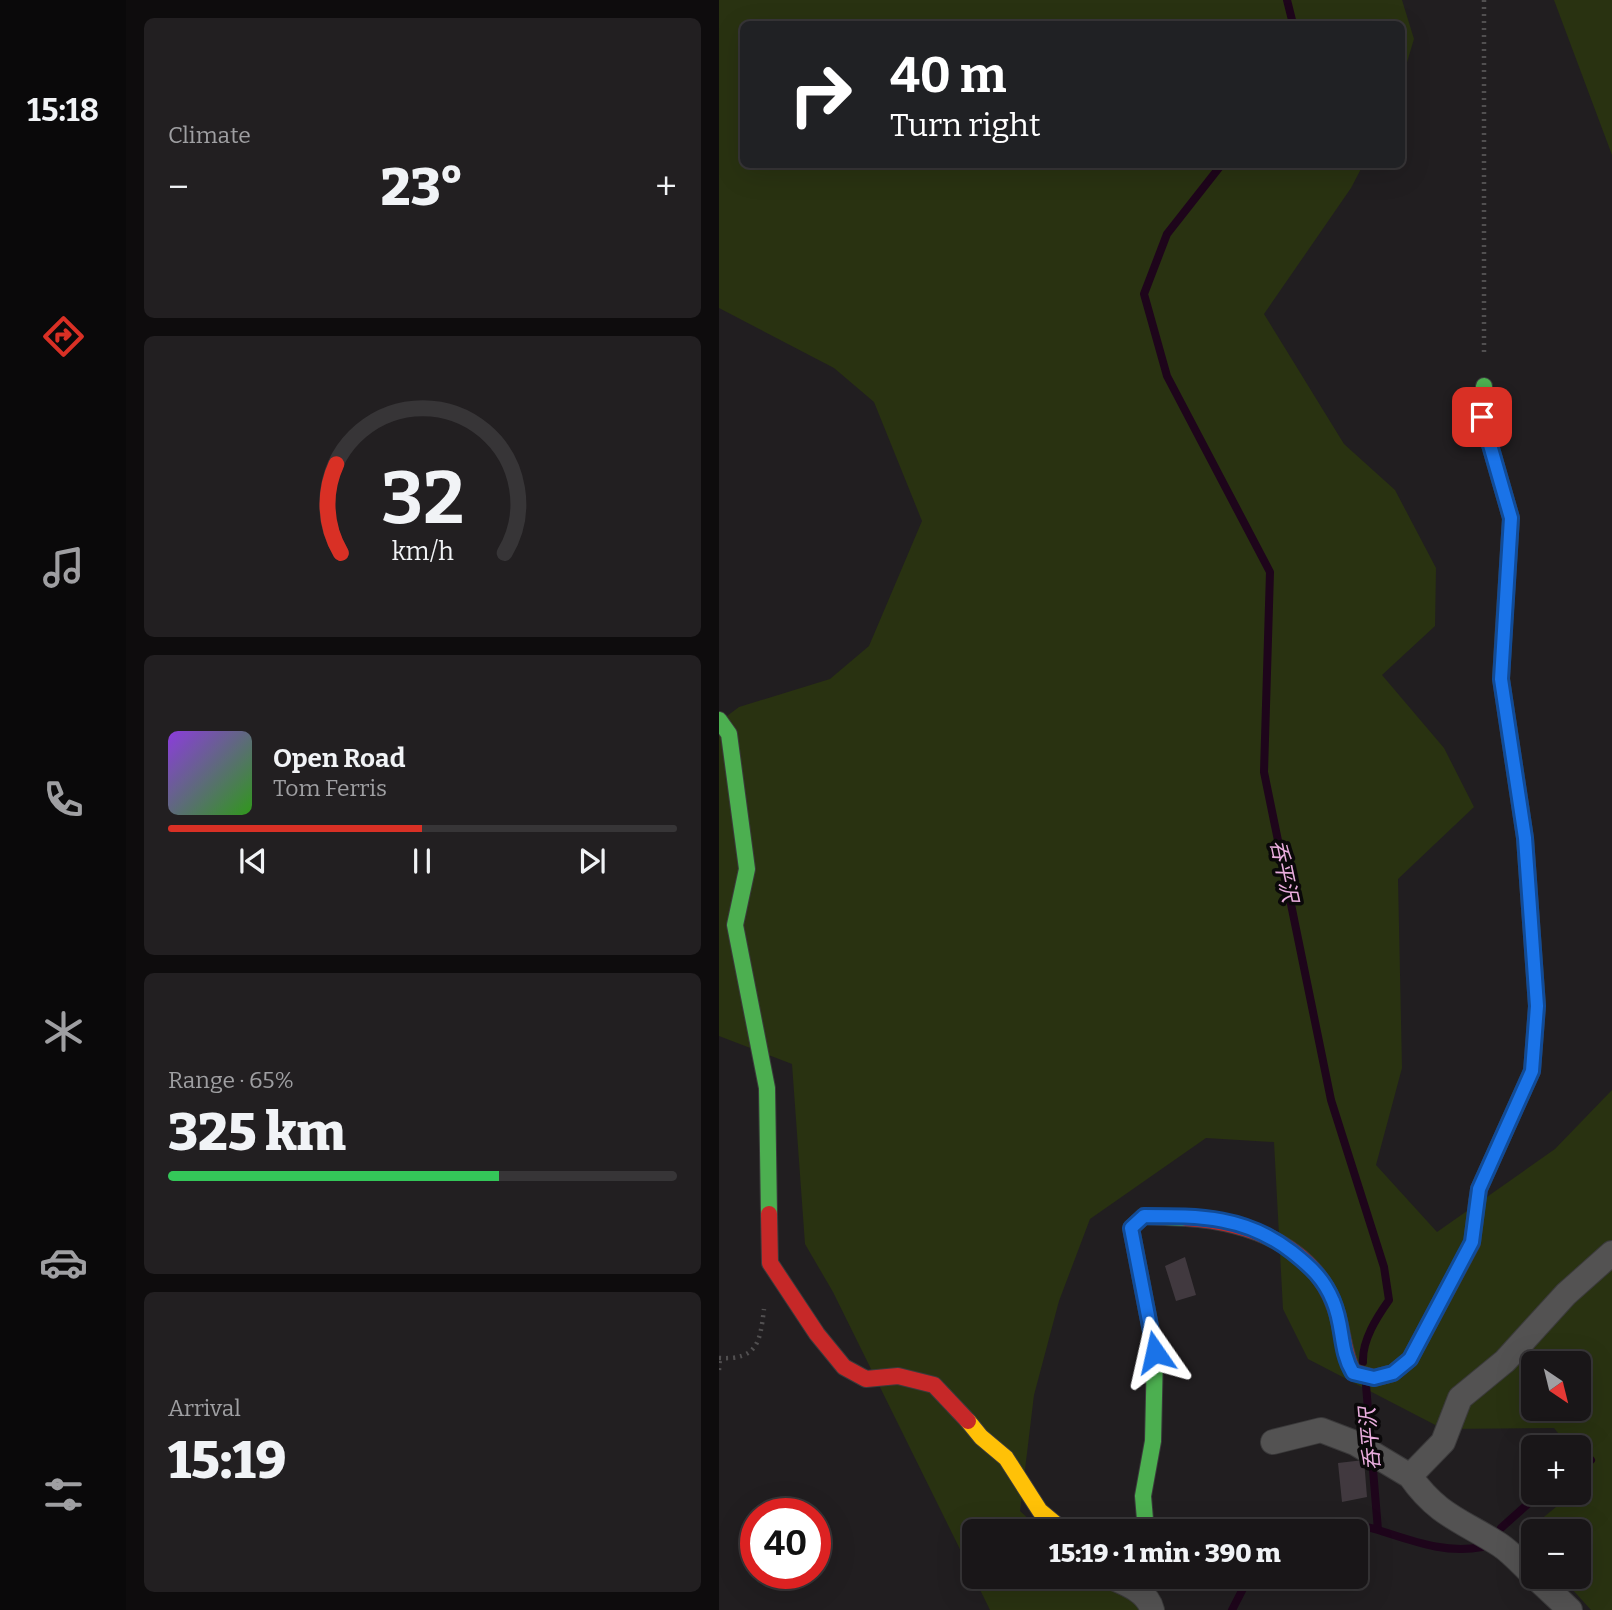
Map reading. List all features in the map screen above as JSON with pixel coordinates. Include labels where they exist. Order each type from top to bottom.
[{"type":"street","points":[[1145,1519],[1143,1496],[1153,1441],[1155,1352],[1131,1228],[1144,1216],[1190,1216],[1230,1221],[1270,1235],[1318,1273],[1343,1327],[1343,1356],[1353,1373],[1374,1378],[1393,1373],[1410,1359],[1472,1242],[1483,1177],[1532,1071],[1537,1006],[1526,851],[1501,679],[1511,518],[1482,417],[1484,386]]},
{"type":"street","points":[[719,720],[729,734],[748,869],[735,925],[767,1088],[770,1263],[817,1334],[844,1367],[866,1379],[898,1376],[934,1385],[958,1408],[981,1437],[1006,1458],[1040,1511],[1050,1519]]},
{"type":"street","points":[[1410,1476],[1443,1442],[1460,1398],[1505,1361],[1566,1294],[1612,1252]]},
{"type":"street","points":[[1273,1442],[1321,1430],[1355,1443],[1410,1476],[1422,1494],[1448,1517],[1502,1546],[1521,1564]]},
{"type":"street","points":[[1548,1589],[1570,1610]]},
{"type":"path","points":[[1484,0],[1484,386]]},
{"type":"path","points":[[719,1370],[720,1358],[742,1356],[753,1350],[760,1339],[770,1263]]},
{"type":"green space","points":[[719,0],[1402,0],[1414,39],[1405,69],[1405,21],[740,21],[740,168],[1361,168],[1351,188],[1264,314],[1344,444],[1395,490],[1436,568],[1435,626],[1382,675],[1444,748],[1474,807],[1398,879],[1402,1068],[1376,1165],[1437,1232],[1555,1149],[1612,1090],[1612,1610],[1591,1610],[1572,1589],[1591,1589],[1591,1519],[1541,1519],[1558,1505],[1591,1505],[1591,1435],[1560,1435],[1554,1428],[1443,1429],[1308,1359],[1283,1309],[1274,1142],[1206,1138],[1090,1219],[1059,1301],[1034,1395],[1020,1511],[1029,1519],[962,1519],[962,1553],[833,1292],[805,1244],[792,1064],[719,1036],[719,722],[739,707],[830,679],[869,646],[922,521],[874,402],[834,368],[719,308]]},
{"type":"green space","points":[[1554,0],[1612,0],[1612,155]]},
{"type":"green space","points":[[980,1589],[1156,1589],[1165,1610],[990,1610]]},
{"type":"building","points":[[1185,1257],[1196,1295],[1176,1301],[1165,1266]]},
{"type":"building","points":[[1364,1460],[1367,1497],[1342,1502],[1338,1463]]},
{"type":"waterway","name":"呑平沢","points":[[1287,0],[1292,21]]},
{"type":"waterway","name":"呑平沢","points":[[1219,168],[1167,234],[1144,294],[1167,376],[1270,572],[1264,772],[1331,1100],[1384,1267],[1389,1300],[1368,1337],[1363,1362]]},
{"type":"waterway","name":"呑平沢","points":[[1366,1385],[1378,1530],[1368,1528]]},
{"type":"waterway","points":[[1501,1528],[1527,1505]]},
{"type":"waterway","points":[[1378,1530],[1442,1548],[1482,1547]]},
{"type":"waterway","name":"呑平沢","points":[[1232,1610],[1243,1589]]},
{"type":"traffic: fast","points":[[1484,386],[1482,417],[1511,518],[1504,626]]},
{"type":"traffic: fast","points":[[719,720],[729,734],[747,869],[735,925],[767,1088],[769,1214]]},
{"type":"traffic: fast","points":[[1145,1519],[1143,1496],[1153,1441],[1155,1352],[1131,1228],[1144,1216],[1186,1218]]},
{"type":"traffic: slow","points":[[1477,1202],[1479,1189],[1532,1071],[1537,1006],[1525,838],[1501,679],[1504,626]]},
{"type":"traffic: slow","points":[[968,1421],[981,1437],[1006,1458],[1040,1511],[1050,1519]]},
{"type":"traffic: jam","points":[[1186,1218],[1233,1225],[1276,1241],[1296,1253],[1326,1288],[1336,1310],[1353,1372],[1374,1378],[1393,1373],[1410,1359],[1472,1243],[1477,1202]]},
{"type":"traffic: jam","points":[[769,1214],[770,1263],[817,1334],[844,1367],[866,1379],[898,1376],[934,1385],[968,1421]]},
{"type":"route","points":[[1155,1352],[1131,1228],[1144,1216],[1190,1216],[1230,1221],[1270,1235],[1318,1273],[1333,1300],[1343,1327],[1343,1356],[1353,1373],[1374,1378],[1393,1373],[1410,1359],[1472,1242],[1479,1189],[1532,1071],[1537,1006],[1525,838],[1501,679],[1509,587],[1511,518],[1482,417]]}]
